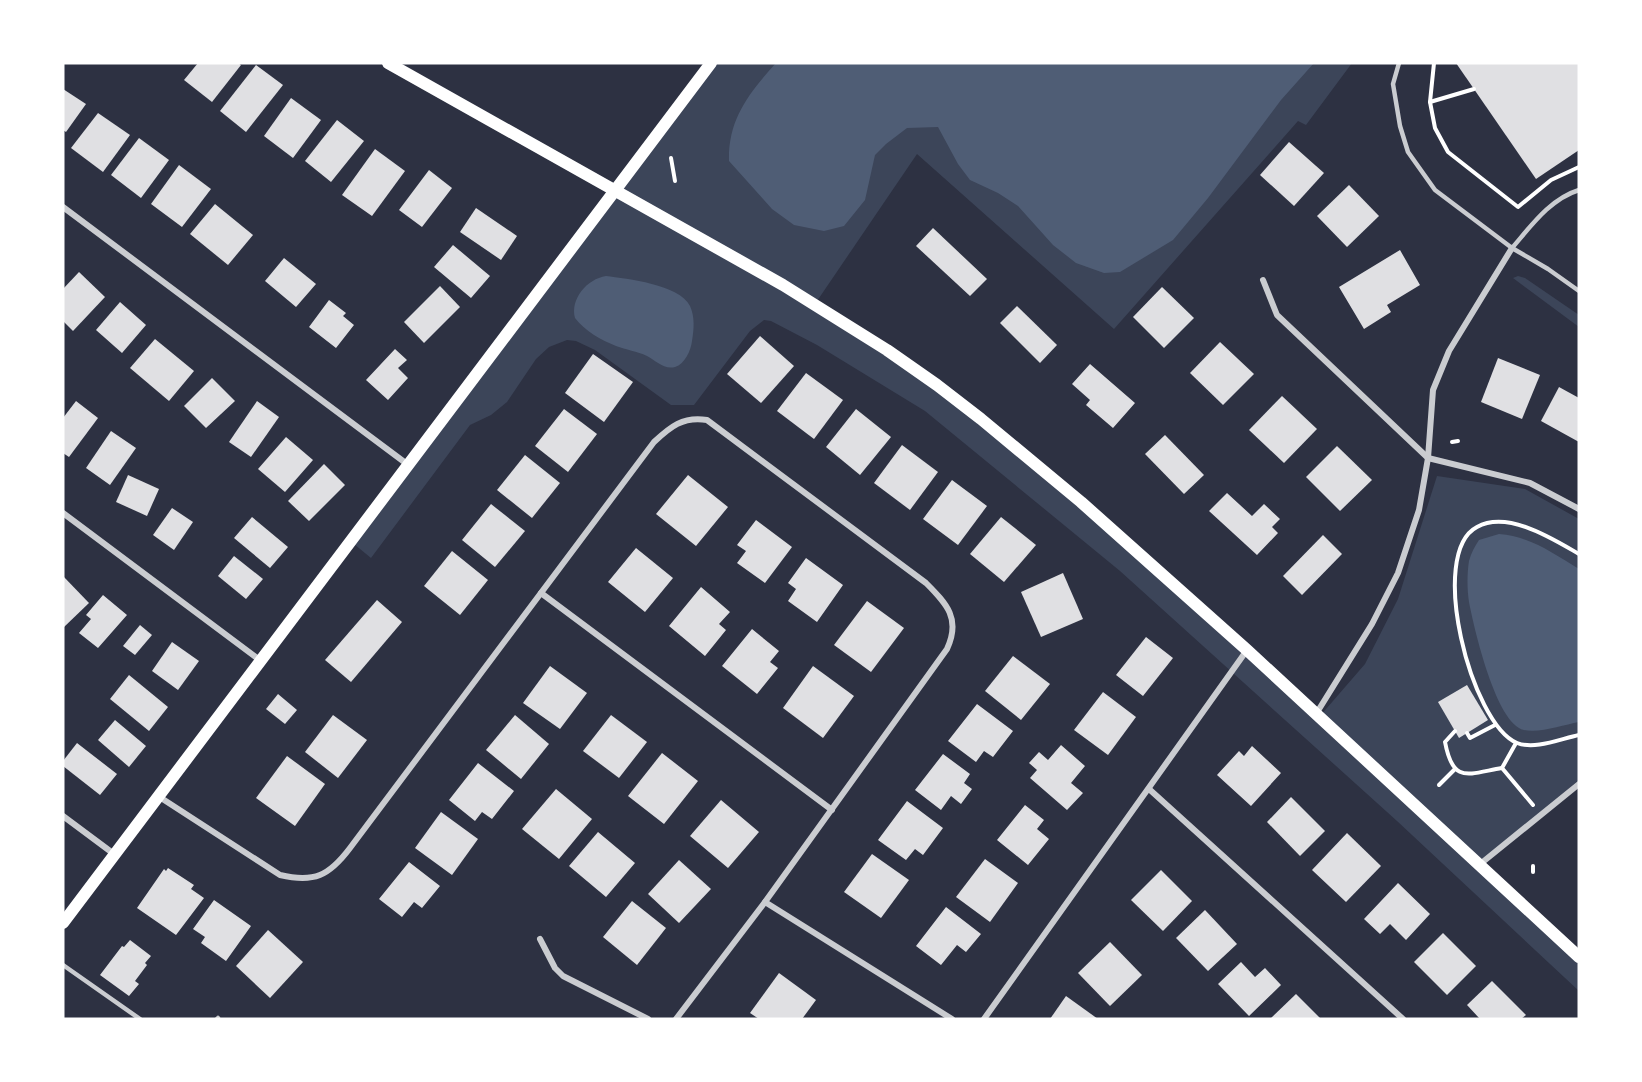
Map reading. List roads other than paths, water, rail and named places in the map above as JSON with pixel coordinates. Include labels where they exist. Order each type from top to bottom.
[{"type":"main road","points":[[388,63],[783,285],[887,350],[937,385],[1081,502],[1247,650],[1579,957]]},
{"type":"main road","points":[[63,923],[711,63]]},
{"type":"street","points":[[63,207],[407,464]]},
{"type":"street","points":[[1316,714],[1372,624],[1398,573],[1419,510],[1428,458],[1433,390],[1449,351],[1512,248]]},
{"type":"street","points":[[1263,280],[1277,315],[1428,458],[1530,483],[1579,509]]},
{"type":"street","points":[[158,795],[280,874],[299,879],[315,878],[330,870],[350,848],[654,442],[669,428],[686,419],[707,420],[724,430],[926,583],[943,600],[953,620],[952,638],[947,649],[765,902],[676,1019]]},
{"type":"street","points":[[63,513],[261,661]]},
{"type":"street","points":[[541,593],[832,810]]},
{"type":"street","points":[[984,1019],[1247,650]]},
{"type":"street","points":[[1479,866],[1579,784]]},
{"type":"street","points":[[1149,789],[1403,1019]]},
{"type":"street","points":[[63,816],[114,854]]},
{"type":"street","points":[[765,902],[952,1019]]},
{"type":"street","points":[[540,939],[555,968],[563,976],[648,1019]]},
{"type":"lane","points":[[1399,63],[1393,84],[1400,126],[1408,152],[1435,190],[1512,248],[1579,291]]},
{"type":"lane","points":[[1512,248],[1535,220],[1565,195],[1579,190]]},
{"type":"lane","points":[[63,965],[140,1019]]}]
